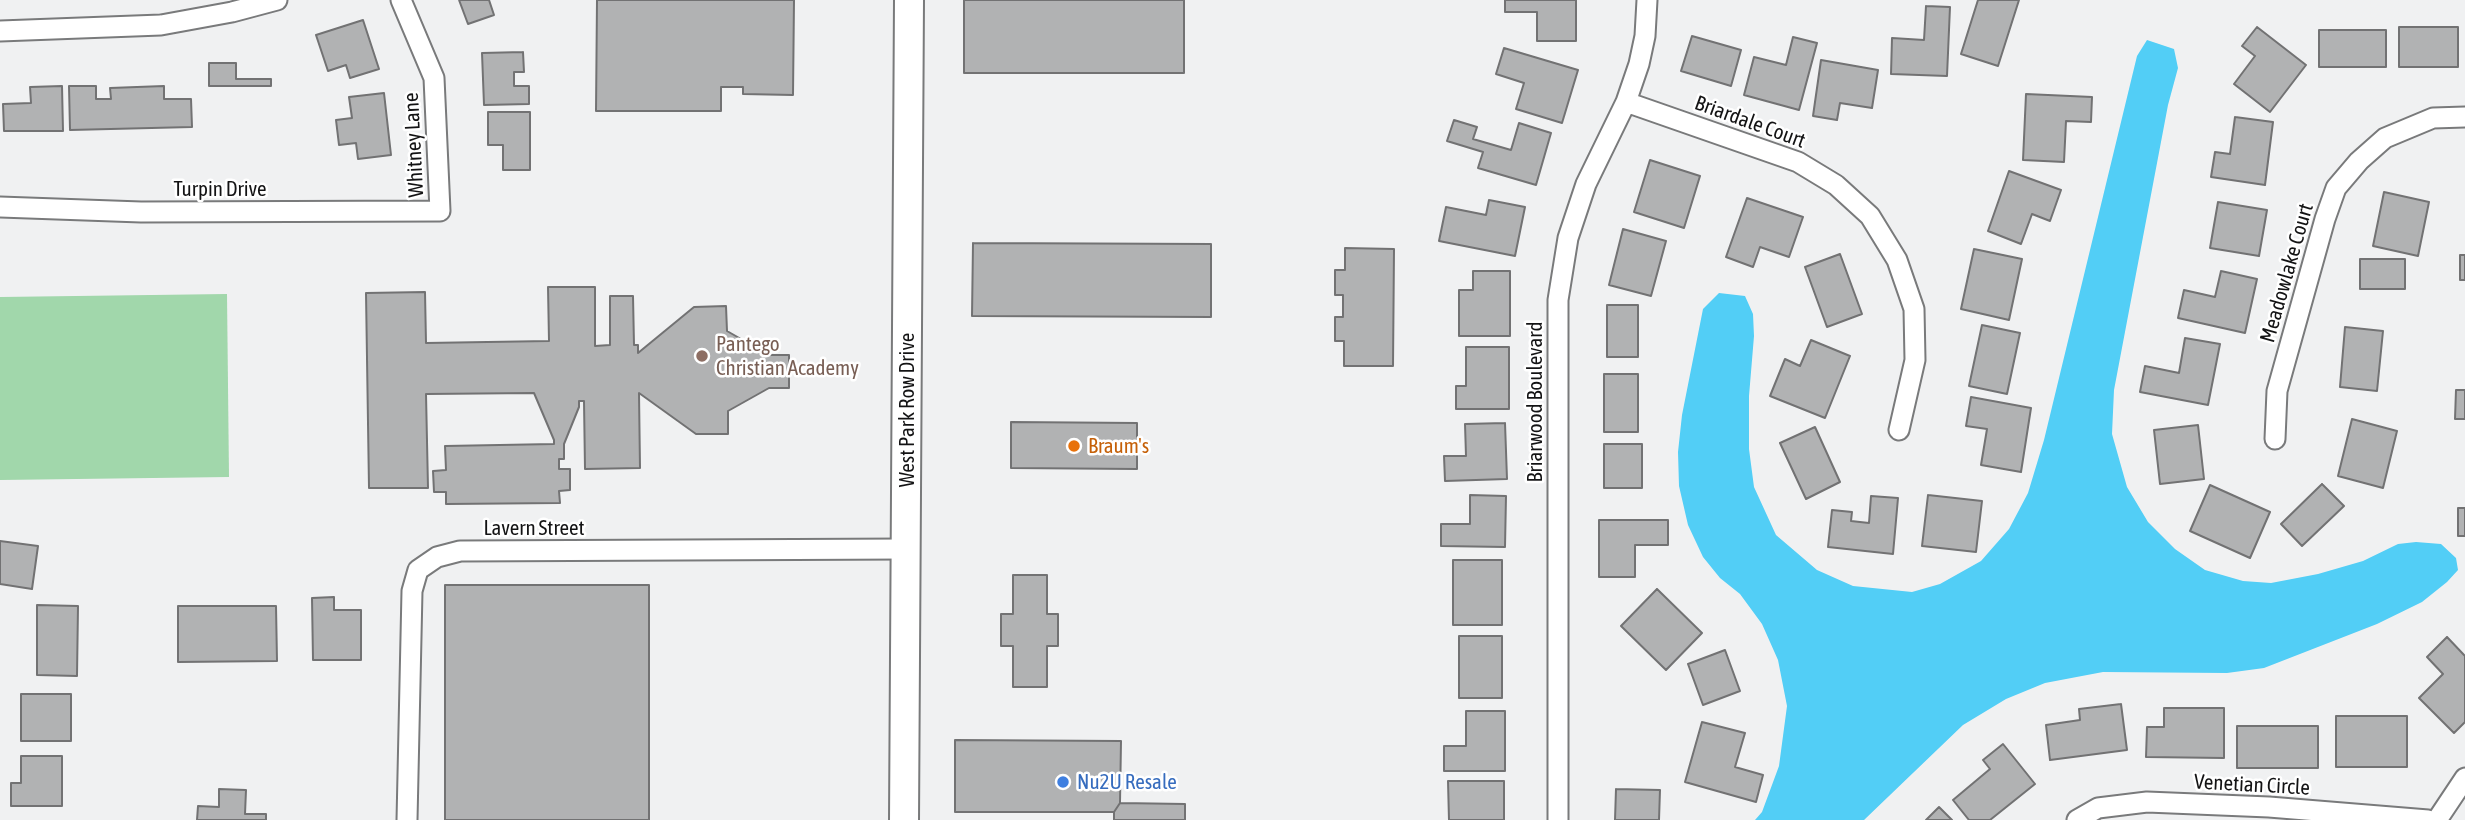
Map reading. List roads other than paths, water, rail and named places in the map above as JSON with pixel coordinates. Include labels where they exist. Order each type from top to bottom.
[{"type":"main road","name":"West Park Row Drive","points":[[904,820],[909,0]]},
{"type":"street","points":[[0,31],[161,25],[232,12],[276,0]]},
{"type":"street","name":"Whitney Lane","points":[[401,0],[434,78],[440,211]]},
{"type":"street","name":"Briarwood Boulevard","points":[[1558,820],[1558,300],[1568,238],[1586,184],[1626,102],[1639,64],[1645,36],[1647,0]]},
{"type":"street","name":"Briardale Court","points":[[1626,102],[1798,162],[1836,185],[1870,216],[1897,260],[1914,309],[1914,360],[1899,430]]},
{"type":"street","name":"Meadowlake Court","points":[[2275,439],[2277,391],[2336,188],[2359,161],[2385,138],[2433,118],[2465,117]]},
{"type":"street","name":"Turpin Drive","points":[[0,207],[141,212],[440,211]]},
{"type":"street","name":"Lavern Street","points":[[407,820],[412,591],[418,569],[437,557],[460,551],[906,549]]},
{"type":"street","points":[[2437,820],[2465,778]]},
{"type":"street","name":"Venetian Circle","points":[[2077,820],[2098,808],[2147,802],[2269,807],[2428,820]]},
{"type":"water","points":[[2147,40],[2174,49],[2178,68],[2168,105],[2114,390],[2112,434],[2127,487],[2148,522],[2175,549],[2205,570],[2243,581],[2271,583],[2318,574],[2363,561],[2398,544],[2416,542],[2441,544],[2456,558],[2458,570],[2422,602],[2377,624],[2264,668],[2227,673],[2103,672],[2045,683],[2006,699],[1963,725],[1864,820],[1755,820],[1762,812],[1779,766],[1787,706],[1778,660],[1762,624],[1740,594],[1720,578],[1703,557],[1688,525],[1679,486],[1678,452],[1682,415],[1703,309],[1719,293],[1745,296],[1753,314],[1749,449],[1754,487],[1776,535],[1817,570],[1853,586],[1912,592],[1940,584],[1981,561],[2009,529],[2028,493],[2044,440],[2137,56]]},
{"type":"place","name":"Pantego Christian Academy","points":[[702,356]]},
{"type":"place","name":"Braum's","points":[[1074,446]]},
{"type":"place","name":"Nu2U Resale","points":[[1063,782]]}]
